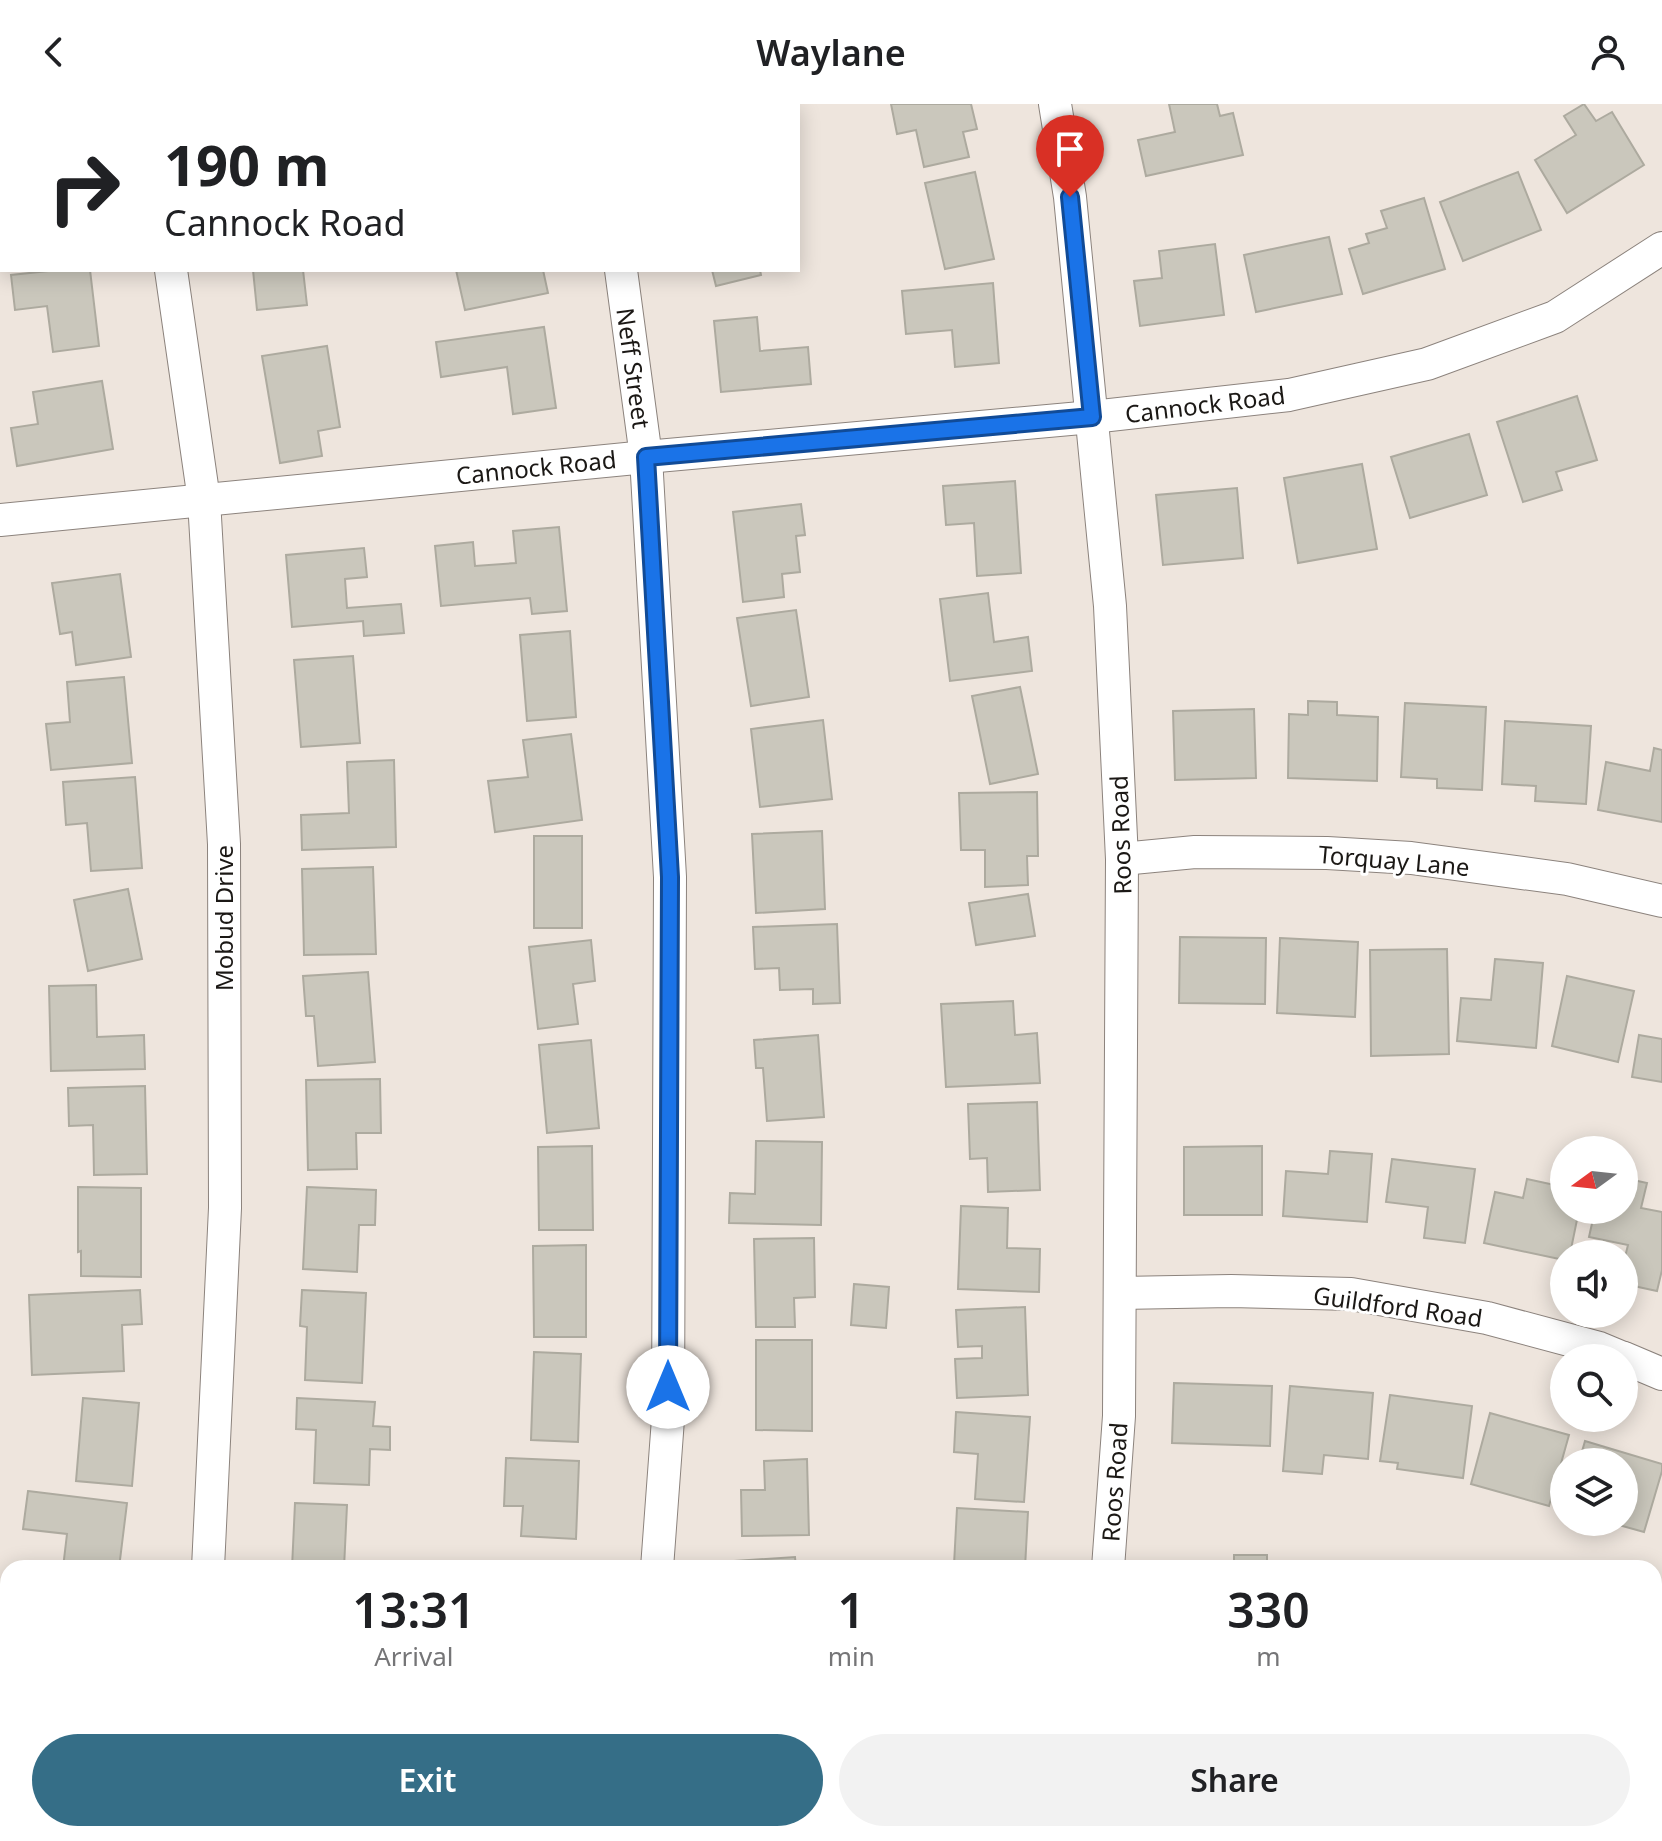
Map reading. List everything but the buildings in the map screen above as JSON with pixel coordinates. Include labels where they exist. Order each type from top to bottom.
[{"type":"street","name":"Roos Road","points":[[1055,104],[1070,197],[1110,606],[1122,859],[1119,1416],[1109,1560]]},
{"type":"street","name":"Cannock Road","points":[[0,520],[1092,417],[1289,395],[1427,364],[1555,317],[1662,248]]},
{"type":"street","name":"Mobud Drive","points":[[171,272],[204,500],[224,844],[225,1208],[208,1560]]},
{"type":"street","name":"Neff Street","points":[[621,272],[646,457],[670,877],[668,1419],[658,1560]]},
{"type":"street","name":"Torquay Lane","points":[[1122,859],[1195,852],[1327,853],[1411,858],[1567,879],[1662,901]]},
{"type":"street","name":"Guildford Road","points":[[1120,1293],[1231,1291],[1351,1294],[1487,1318],[1584,1344]]},
{"type":"street","name":"Guildford Road","points":[[1638,1364],[1662,1374]]},
{"type":"route","points":[[668,1387],[670,877],[646,457],[1092,417],[1070,197]]}]
